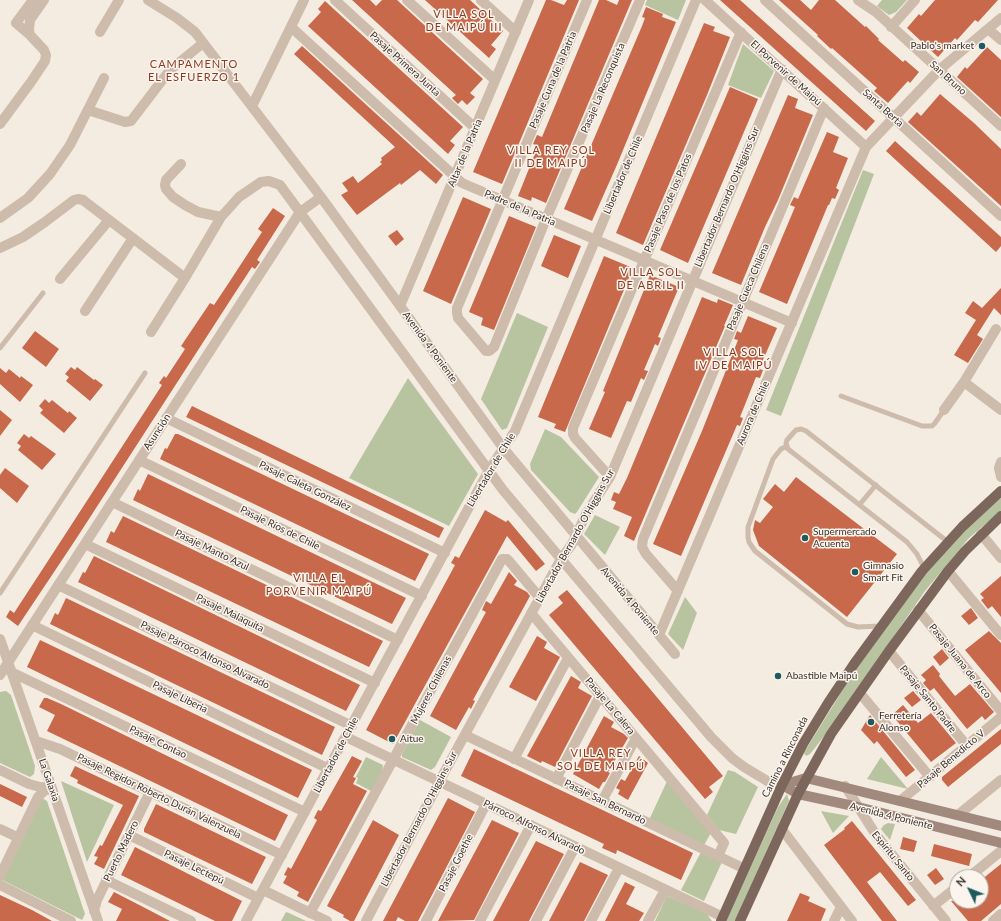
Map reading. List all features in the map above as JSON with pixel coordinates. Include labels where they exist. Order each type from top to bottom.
[{"type":"main road","name":"Camino a Rinconada","points":[[722,919],[782,785],[803,744],[828,703],[922,571],[976,513],[1001,491]]},
{"type":"main road","points":[[740,921],[798,794],[831,734],[918,610],[948,571],[981,534],[1001,516]]},
{"type":"street","points":[[0,124],[31,82],[44,61],[45,52],[30,35],[16,23],[33,0]]},
{"type":"street","points":[[30,35],[30,20],[44,0]]},
{"type":"street","points":[[100,32],[119,0]]},
{"type":"street","name":"Avenida 4 Poniente","points":[[148,0],[177,18],[195,32],[321,196],[504,449],[675,654]]},
{"type":"street","points":[[252,106],[304,0]]},
{"type":"street","name":"Pasaje Primera Junta","points":[[335,0],[475,128]]},
{"type":"street","points":[[407,0],[495,80]]},
{"type":"street","points":[[481,0],[516,32]]},
{"type":"street","name":"Altar de la Patria","points":[[400,306],[529,0]]},
{"type":"street","name":"Pasaje Cuna de la Patria","points":[[489,351],[484,349],[458,318],[457,310],[587,0]]},
{"type":"street","name":"Pasaje La Reconquista","points":[[489,351],[494,347],[546,219],[640,0]]},
{"type":"street","name":"Libertador de Chile","points":[[246,921],[489,470],[515,431],[696,0]]},
{"type":"street","name":"El Porvenir de Maipú","points":[[705,0],[866,147]]},
{"type":"street","name":"Santa Berta","points":[[765,0],[1001,216]]},
{"type":"street","name":"San Bruno","points":[[858,0],[876,12],[1001,126]]},
{"type":"street","points":[[891,26],[915,0]]},
{"type":"street","points":[[866,147],[939,70],[1001,18]]},
{"type":"street","name":"Padre de la Patria","points":[[291,27],[455,177],[466,185],[792,323]]},
{"type":"street","points":[[988,29],[1001,40]]},
{"type":"street","name":"Pasaje Paso de los Patos","points":[[610,477],[575,438],[572,431],[741,32]]},
{"type":"street","points":[[88,110],[124,122],[131,121],[170,70],[203,42]]},
{"type":"street","name":"Libertador Bernardo O'Higgins Sur","points":[[366,921],[464,735],[561,558],[572,544],[586,514],[610,477],[782,69]]},
{"type":"street","points":[[0,218],[21,204],[43,182],[70,145],[104,78]]},
{"type":"street","name":"Pasaje Cueca Chilena","points":[[678,591],[646,554],[642,547],[643,539],[824,108]]},
{"type":"street","name":"Aurora de Chile","points":[[659,635],[866,147]]},
{"type":"street","points":[[151,332],[221,217],[209,215],[192,209],[173,197],[166,189],[166,180],[181,164]]},
{"type":"street","name":"Avenida 4 Poniente","points":[[221,217],[239,197],[261,182],[273,181],[282,187],[503,490],[721,748],[738,763],[769,782],[782,785],[798,794],[858,807],[1001,843]]},
{"type":"street","name":"Asunción","points":[[0,675],[10,667],[32,625],[300,212],[321,196]]},
{"type":"street","points":[[0,248],[23,237],[46,222],[74,200],[78,199],[83,200],[185,278]]},
{"type":"street","points":[[60,279],[109,220]]},
{"type":"street","points":[[85,311],[132,238]]},
{"type":"street","points":[[944,410],[964,382],[996,329]]},
{"type":"street","points":[[964,382],[1001,410]]},
{"type":"street","name":"Pasaje Caleta González","points":[[166,418],[445,553]]},
{"type":"street","name":"Pasaje Ríos de Chile","points":[[139,460],[422,596]]},
{"type":"street","points":[[1001,462],[999,468],[1001,477]]},
{"type":"street","name":"Pasaje Manto Azul","points":[[112,502],[398,640]]},
{"type":"street","points":[[981,534],[1001,558]]},
{"type":"street","name":"Pasaje Malaquita","points":[[85,544],[375,683]]},
{"type":"street","name":"Mujeres Chilenas","points":[[310,913],[502,559],[508,559],[540,598]]},
{"type":"street","points":[[948,571],[1001,635]]},
{"type":"street","name":"Pasaje Párroco Alfonso Alvarado","points":[[58,585],[352,726]]},
{"type":"street","name":"Pasaje Juana de Arco","points":[[918,610],[1001,711]]},
{"type":"street","name":"Pasaje La Calera","points":[[531,613],[724,843],[718,856]]},
{"type":"street","name":"Pasaje Liberia","points":[[32,625],[329,769]]},
{"type":"street","name":"La Galaxia","points":[[0,639],[97,918]]},
{"type":"street","name":"Pasaje Santo Padre","points":[[889,651],[967,746]]},
{"type":"street","points":[[514,759],[568,658]]},
{"type":"street","name":"Pasaje Contao","points":[[10,667],[305,812]]},
{"type":"street","points":[[860,692],[930,777]]},
{"type":"street","points":[[556,779],[600,696]]},
{"type":"street","name":"Pasaje Benedicto V","points":[[900,801],[1001,717]]},
{"type":"street","name":"Pasaje San Bernardo","points":[[464,735],[745,869]]},
{"type":"street","name":"Párroco Alfonso Alvarado","points":[[346,737],[665,890],[722,919]]},
{"type":"street","points":[[602,801],[636,738]]},
{"type":"street","name":"Pasaje Regidor Roberto Durán Valenzuela","points":[[36,741],[54,746],[282,855]]},
{"type":"street","points":[[0,770],[29,784],[51,788]]},
{"type":"street","name":"Avenida 4 Poniente","points":[[782,785],[806,778],[845,786],[1001,826]]},
{"type":"street","points":[[958,815],[1001,780]]},
{"type":"street","name":"Espíritu Santo","points":[[845,786],[876,835],[946,921]]},
{"type":"street","points":[[0,876],[38,797],[51,788]]},
{"type":"street","name":"Puerto Madero","points":[[97,918],[97,900],[150,792]]},
{"type":"street","name":"Pasaje Goethe","points":[[426,921],[486,804]]},
{"type":"street","points":[[480,921],[530,826]]},
{"type":"street","points":[[782,828],[852,921]]},
{"type":"street","points":[[0,829],[19,838]]},
{"type":"street","name":"Pasaje Lectepú","points":[[129,835],[261,894],[327,921]]},
{"type":"street","points":[[536,921],[575,847]]},
{"type":"street","points":[[979,869],[1001,851]]},
{"type":"street","points":[[591,921],[619,868]]},
{"type":"street","points":[[106,880],[191,921]]},
{"type":"street","points":[[0,885],[72,921]]},
{"type":"street","points":[[648,921],[665,890]]},
{"type":"street","points":[[933,906],[949,893]]},
{"type":"street","points":[[834,921],[841,907]]},
{"type":"street","points":[[993,921],[1001,914]]},
{"type":"lane","points":[[0,348],[43,293]]},
{"type":"lane","points":[[0,593],[145,373]]},
{"type":"lane","points":[[841,396],[922,426],[932,426],[935,424],[944,410]]},
{"type":"lane","points":[[922,571],[923,566],[912,546],[790,451],[787,446],[787,440],[796,430],[804,430],[948,542]]},
{"type":"lane","points":[[787,446],[781,449],[773,459],[748,527],[749,542],[755,551],[847,624],[858,627],[882,626]]},
{"type":"lane","points":[[860,504],[876,485]]},
{"type":"green space","points":[[647,0],[686,0],[678,20],[645,5]]},
{"type":"green space","points":[[882,0],[907,0],[896,12],[889,15],[877,6]]},
{"type":"green space","points":[[743,44],[774,71],[761,98],[728,85]]},
{"type":"green space","points":[[863,170],[874,174],[781,416],[766,410]]},
{"type":"green space","points":[[517,313],[548,327],[507,428],[502,430],[481,399]]},
{"type":"green space","points":[[408,378],[478,474],[449,526],[349,478]]},
{"type":"green space","points":[[545,429],[561,437],[599,477],[575,514],[570,512],[531,470],[530,464]]},
{"type":"green space","points":[[1001,498],[1001,511],[969,538],[925,591],[829,730],[810,754],[806,756],[804,753],[808,746],[868,649],[930,568],[972,521]]},
{"type":"green space","points":[[595,515],[620,527],[605,555],[584,534]]},
{"type":"green space","points":[[685,597],[697,613],[683,650],[668,634]]},
{"type":"green space","points":[[6,691],[11,695],[35,766],[34,774],[30,777],[0,763],[0,692]]},
{"type":"green space","points":[[420,720],[451,737],[435,767],[431,770],[402,757],[402,754]]},
{"type":"green space","points":[[366,757],[383,765],[382,771],[371,791],[356,783],[358,778],[356,777]]},
{"type":"green space","points":[[881,757],[908,789],[867,779]]},
{"type":"green space","points":[[728,770],[735,772],[758,787],[736,834],[719,830],[707,815]]},
{"type":"green space","points":[[669,777],[712,831],[703,847],[649,820]]},
{"type":"green space","points":[[61,781],[114,805],[87,862]]},
{"type":"green space","points":[[787,794],[789,801],[735,921],[726,921],[778,807]]},
{"type":"green space","points":[[42,798],[47,801],[85,914],[82,920],[0,879]]},
{"type":"green space","points":[[821,811],[849,816],[833,833]]},
{"type":"green space","points":[[888,823],[895,824],[890,840],[881,829]]},
{"type":"green space","points":[[701,852],[722,862],[704,901],[681,890]]},
{"type":"green space","points":[[667,896],[706,913],[712,921],[655,921]]},
{"type":"green space","points":[[286,912],[289,913],[306,921],[281,921]]},
{"type":"building","points":[[352,0],[370,0],[376,6],[382,0],[397,0],[483,79],[470,93],[475,97],[467,105],[462,100],[458,104],[452,98],[456,95]]},
{"type":"building","points":[[425,0],[470,0],[503,31],[491,45],[496,49],[489,58]]},
{"type":"building","points":[[546,0],[551,0],[564,5],[567,0],[579,0],[502,184],[473,172]]},
{"type":"building","points":[[599,0],[606,0],[617,5],[619,0],[632,0],[546,203],[532,197],[531,201],[518,196],[538,146],[533,144],[537,135],[542,137]]},
{"type":"building","points":[[720,0],[740,0],[875,121],[866,131]]},
{"type":"building","points":[[779,0],[800,0],[811,10],[819,0],[835,0],[865,27],[866,26],[879,39],[878,40],[903,62],[905,60],[919,72],[910,83],[908,81],[888,103],[874,91],[877,88],[832,48],[831,49],[817,36],[818,35]]},
{"type":"building","points":[[935,0],[998,0],[978,22],[975,20],[957,40],[955,38],[938,57],[907,28],[919,14],[921,16]]},
{"type":"building","points":[[325,1],[463,127],[450,141],[455,145],[448,154],[308,26],[321,12],[318,9]]},
{"type":"building","points":[[646,7],[663,14],[662,17],[676,22],[592,221],[564,209],[642,26],[645,18],[642,17]]},
{"type":"building","points":[[704,23],[715,27],[713,31],[730,37],[643,245],[616,233]]},
{"type":"building","points":[[302,46],[443,175],[436,184],[420,170],[357,215],[341,195],[348,191],[342,183],[353,176],[358,183],[382,164],[380,162],[382,160],[381,158],[395,147],[294,54]]},
{"type":"building","points":[[987,47],[1001,60],[1001,117],[957,77],[965,67],[967,69]]},
{"type":"building","points":[[730,87],[758,99],[688,263],[660,250]]},
{"type":"building","points":[[940,94],[974,123],[1001,149],[1001,206],[908,122],[917,112],[921,116]]},
{"type":"building","points":[[788,95],[798,99],[795,108],[813,115],[741,285],[712,273]]},
{"type":"building","points":[[827,132],[839,137],[833,152],[848,158],[836,188],[839,190],[835,199],[832,198],[828,205],[787,304],[759,292],[795,207],[790,205],[794,197],[798,199]]},
{"type":"building","points":[[895,141],[1001,237],[1001,246],[996,252],[886,151]]},
{"type":"building","points":[[463,197],[491,209],[451,304],[423,291]]},
{"type":"building","points":[[273,208],[285,216],[257,260],[260,262],[255,269],[252,267],[18,626],[6,617],[10,610],[14,613],[162,385],[159,383],[164,376],[166,378],[185,349],[181,346],[210,303],[214,305],[262,232],[258,229]]},
{"type":"building","points":[[509,216],[536,227],[494,330],[481,325],[483,318],[469,312]]},
{"type":"building","points":[[397,230],[404,239],[396,246],[388,236]]},
{"type":"building","points":[[554,235],[581,246],[568,278],[541,266]]},
{"type":"building","points":[[604,256],[633,268],[565,432],[554,428],[556,424],[538,417]]},
{"type":"building","points":[[650,275],[679,287],[658,337],[661,338],[658,346],[655,344],[644,370],[648,371],[644,380],[641,378],[631,402],[627,401],[611,438],[589,429],[605,392],[603,391]]},
{"type":"building","points":[[1001,288],[1001,315],[994,308],[977,335],[983,339],[968,363],[954,355],[976,320],[965,313],[973,301],[982,308]]},
{"type":"building","points":[[702,297],[717,303],[718,299],[733,305],[634,541],[624,536],[632,517],[613,509],[616,502],[611,500],[614,492],[619,494],[627,478]]},
{"type":"building","points":[[748,316],[777,328],[759,369],[763,370],[760,378],[756,377],[740,417],[743,418],[740,426],[737,425],[681,556],[653,544],[702,431],[738,340],[734,339],[737,331],[741,333]]},
{"type":"building","points":[[35,331],[59,349],[46,367],[22,348]]},
{"type":"building","points":[[71,367],[75,370],[77,367],[103,385],[90,401],[66,381],[69,377],[65,374]]},
{"type":"building","points":[[0,368],[6,373],[9,369],[20,378],[21,376],[33,385],[20,402],[0,384]]},
{"type":"building","points":[[45,399],[49,403],[52,400],[68,413],[69,411],[77,418],[64,433],[40,413],[43,410],[39,406]]},
{"type":"building","points":[[192,406],[444,528],[439,538],[186,417]]},
{"type":"building","points":[[0,410],[12,420],[0,436]]},
{"type":"building","points":[[24,434],[29,438],[31,436],[56,454],[42,470],[18,450],[21,446],[17,443]]},
{"type":"building","points":[[175,434],[178,434],[429,554],[415,581],[160,459],[165,448],[167,449]]},
{"type":"building","points":[[5,468],[29,486],[17,503],[0,488],[0,475]]},
{"type":"building","points":[[148,474],[406,598],[392,624],[133,500],[138,489],[140,491]]},
{"type":"building","name":"Supermercado Acuenta","points":[[796,477],[897,554],[847,617],[759,546],[753,530],[755,520],[760,523],[773,507],[763,499],[775,484],[784,492]]},
{"type":"building","points":[[485,510],[506,522],[508,520],[545,564],[536,571],[507,536],[393,744],[366,730],[455,565],[451,563],[455,556],[459,558]]},
{"type":"building","points":[[123,516],[383,641],[369,667],[106,542],[111,531],[114,533]]},
{"type":"building","points":[[94,556],[360,685],[346,711],[78,582],[83,572],[85,573]]},
{"type":"building","points":[[509,572],[517,581],[514,585],[527,592],[530,596],[473,700],[475,701],[471,709],[469,707],[456,730],[430,716],[486,612],[482,610],[486,601],[491,604]]},
{"type":"building","points":[[1001,576],[1001,617],[992,606],[988,609],[981,600],[984,598],[980,594]]},
{"type":"building","points":[[567,590],[723,776],[709,787],[713,792],[705,799],[549,615],[563,603],[558,597]]},
{"type":"building","points":[[66,598],[335,727],[322,755],[50,624],[55,613],[58,615]]},
{"type":"building","points":[[971,608],[978,618],[969,625],[961,616]]},
{"type":"building","points":[[989,631],[1001,643],[1001,693],[965,650]]},
{"type":"building","points":[[537,636],[547,642],[544,648],[560,657],[536,701],[509,687]]},
{"type":"building","points":[[40,640],[312,770],[298,798],[27,667]]},
{"type":"building","points":[[942,649],[949,658],[940,666],[933,657]]},
{"type":"building","points":[[933,665],[940,674],[939,676],[955,696],[970,684],[994,712],[985,720],[982,716],[967,729],[934,688],[930,691],[923,683],[926,680],[921,675]]},
{"type":"building","points":[[571,676],[581,682],[578,688],[592,696],[555,767],[542,761],[541,763],[527,756]]},
{"type":"building","points":[[913,691],[921,700],[912,707],[904,698]]},
{"type":"building","points":[[44,698],[61,704],[288,815],[275,841],[47,731],[55,715],[39,707]]},
{"type":"building","points":[[903,705],[918,723],[931,713],[956,743],[931,762],[892,715]]},
{"type":"building","points":[[870,715],[915,770],[906,777],[877,741],[874,744],[861,730]]},
{"type":"building","points":[[604,716],[614,722],[611,727],[628,738],[608,772],[610,773],[605,782],[603,782],[599,789],[573,774]]},
{"type":"building","points":[[1001,729],[1001,744],[948,787],[942,780],[942,777]]},
{"type":"building","points":[[474,749],[693,853],[681,880],[617,850],[616,854],[602,848],[604,844],[461,776]]},
{"type":"building","points":[[352,756],[362,761],[353,777],[356,778],[353,784],[367,791],[308,902],[297,896],[299,892],[283,883],[287,876],[284,875],[288,867],[291,869],[317,820],[314,818],[318,810],[321,811]]},
{"type":"building","points":[[639,756],[648,763],[628,800],[618,794],[620,790],[616,788],[621,779],[625,781]]},
{"type":"building","points":[[75,766],[139,796],[104,869],[94,864],[98,857],[94,856],[100,845],[102,846],[123,805],[77,783],[78,780],[70,776]]},
{"type":"building","points":[[0,784],[27,797],[22,807],[0,796]]},
{"type":"building","points":[[448,798],[475,812],[432,895],[418,921],[405,921],[398,917],[396,921],[383,921]]},
{"type":"building","points":[[156,804],[266,857],[252,884],[144,832]]},
{"type":"building","points":[[373,820],[399,835],[354,921],[350,921],[343,917],[344,915],[327,906]]},
{"type":"building","points":[[492,820],[519,833],[474,920],[438,921]]},
{"type":"building","points":[[852,821],[916,900],[908,906],[880,872],[867,882],[897,921],[882,921],[824,845],[845,829],[844,828]]},
{"type":"building","points":[[903,837],[917,841],[914,852],[900,849]]},
{"type":"building","points":[[536,841],[564,854],[529,921],[493,921]]},
{"type":"building","points":[[934,844],[972,854],[969,866],[931,856]]},
{"type":"building","points":[[135,847],[242,901],[232,921],[215,921],[121,875]]},
{"type":"building","points":[[580,862],[608,875],[584,921],[549,921]]},
{"type":"building","points":[[1001,864],[1001,904],[981,921],[968,921],[958,909],[989,909],[989,874]]},
{"type":"building","points":[[936,868],[944,879],[935,885],[927,875]]},
{"type":"building","points":[[625,882],[635,887],[626,904],[644,913],[639,921],[605,921]]},
{"type":"building","points":[[114,892],[170,921],[116,921],[122,909],[108,902]]},
{"type":"building","points":[[800,893],[810,897],[808,901],[826,909],[821,921],[787,921]]},
{"type":"building","points":[[0,895],[32,910],[52,921],[0,921]]},
{"type":"place","name":"Pablo's market","points":[[982,46]]},
{"type":"place","name":"Supermercado Acuenta","points":[[805,538]]},
{"type":"place","name":"Gimnasio Smart Fit","points":[[855,572]]},
{"type":"place","name":"Abastible Maipú","points":[[778,676]]},
{"type":"place","name":"Ferretería Alonso","points":[[871,722]]},
{"type":"place","name":"Aitue","points":[[392,739]]},
{"type":"district","name":"VILLA SOL DE MAIPÚ III","points":[[464,20]]},
{"type":"district","name":"CAMPAMENTO EL ESFUERZO 1","points":[[194,70]]},
{"type":"district","name":"VILLA REY SOL II DE MAIPÚ","points":[[551,156]]},
{"type":"district","name":"VILLA SOL DE ABRIL II","points":[[651,278]]},
{"type":"district","name":"VILLA SOL IV DE MAIPÚ","points":[[734,358]]},
{"type":"district","name":"VILLA EL PORVENIR MAIPÚ","points":[[319,584]]},
{"type":"district","name":"VILLA REY SOL DE MAIPÚ","points":[[601,759]]}]
